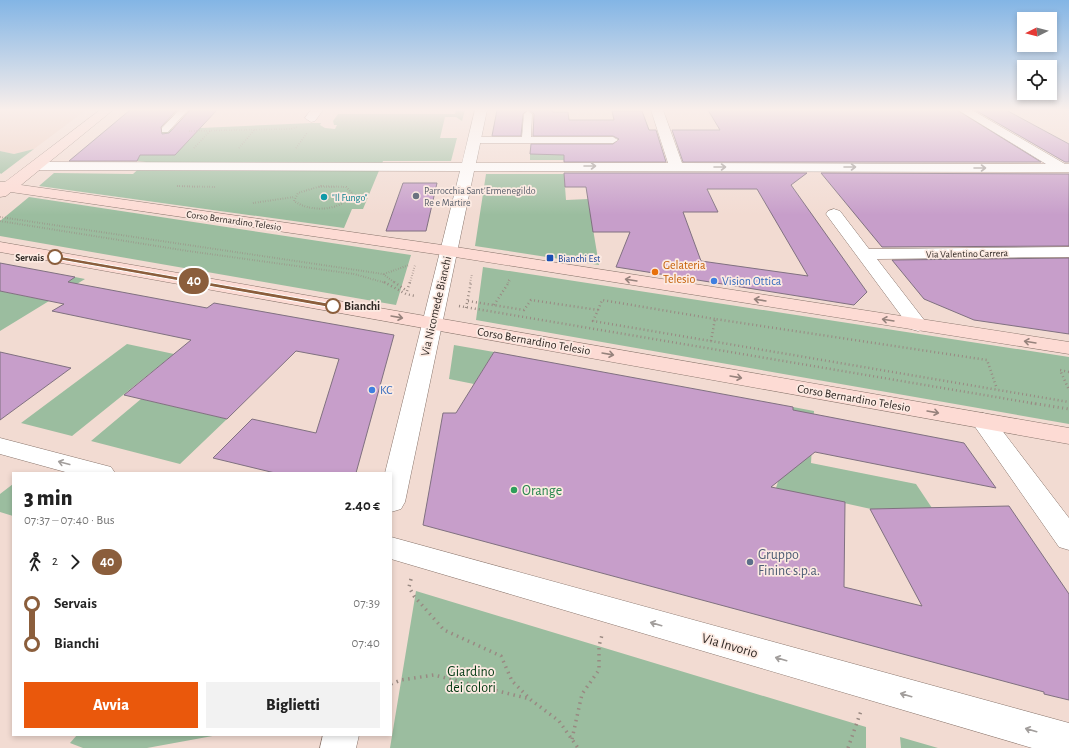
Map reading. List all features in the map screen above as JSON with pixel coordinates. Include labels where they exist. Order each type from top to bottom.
[{"type":"street","points":[[3,189],[63,145]]},
{"type":"street","name":"Via Nicomede Bianchi","points":[[392,498],[472,145]]},
{"type":"street","points":[[669,145],[676,166]]},
{"type":"street","points":[[1025,145],[1067,169]]},
{"type":"street","points":[[36,166],[676,166],[1067,169]]},
{"type":"street","name":"Corso Bernardino Telesio","points":[[3,189],[449,251],[1069,348]]},
{"type":"street","points":[[834,214],[918,325]]},
{"type":"street","name":"Corso Bernardino Telesio","points":[[0,247],[434,312],[983,421],[1069,436]]},
{"type":"street","name":"Via Valentino Carrera","points":[[865,254],[1069,252]]},
{"type":"street","points":[[983,421],[1069,539]]},
{"type":"street","points":[[0,446],[98,472]]},
{"type":"street","name":"Via Invorio","points":[[404,552],[1069,741]]},
{"type":"street","points":[[338,748],[341,736]]},
{"type":"path","points":[[282,166],[296,145]]},
{"type":"path","points":[[253,203],[265,200],[294,197],[304,190],[330,185],[346,188],[353,194],[347,201],[340,205],[321,208],[302,206],[294,201],[294,197]]},
{"type":"path","points":[[171,186],[216,187]]},
{"type":"path","points":[[0,217],[383,274],[415,263],[405,300]]},
{"type":"path","points":[[0,221],[188,251],[354,274],[381,280],[407,293]]},
{"type":"path","points":[[466,312],[473,270]]},
{"type":"path","points":[[383,274],[434,312],[466,307],[1069,409]]},
{"type":"path","points":[[494,305],[510,280],[502,279]]},
{"type":"path","points":[[468,301],[524,310],[530,300],[598,310]]},
{"type":"path","points":[[997,390],[987,360],[715,319],[602,300],[593,321],[997,390],[1069,402]]},
{"type":"path","points":[[711,341],[715,319]]},
{"type":"path","points":[[1069,372],[1060,370],[1069,390]]},
{"type":"path","points":[[404,552],[409,586],[414,596],[444,630],[501,656],[512,681],[531,700],[559,721],[578,748]]},
{"type":"path","points":[[572,739],[582,694],[599,670],[599,646],[610,611]]},
{"type":"path","points":[[392,684],[401,680],[434,675],[531,700]]},
{"type":"path","points":[[848,748],[870,684]]},
{"type":"shaded area","points":[[0,145],[39,145],[34,149],[14,154],[0,151]]},
{"type":"green space","points":[[146,145],[455,145],[451,161],[383,161],[363,209],[352,209],[344,228],[39,186],[54,173],[133,174],[146,162],[136,161]]},
{"type":"green space","points":[[34,149],[1,174],[0,173],[0,151],[14,154]]},
{"type":"green space","points":[[530,154],[656,155],[637,160],[530,160]]},
{"type":"green space","points":[[486,174],[564,174],[566,200],[588,199],[599,265],[475,246]]},
{"type":"green space","points":[[29,197],[411,255],[396,305],[0,236],[0,221]]},
{"type":"green space","points":[[483,267],[1069,357],[1069,424],[476,320]]},
{"type":"green space","points":[[75,277],[85,279],[0,331],[0,291],[39,299]]},
{"type":"green space","points":[[127,344],[174,354],[72,436],[21,423]]},
{"type":"green space","points":[[454,345],[494,352],[474,384],[449,379]]},
{"type":"green space","points":[[141,399],[227,419],[180,464],[91,441]]},
{"type":"green space","points":[[793,407],[814,411],[811,463],[916,484],[932,508],[871,509],[776,488],[789,446]]},
{"type":"green space","points":[[12,485],[12,516],[0,512],[0,494]]},
{"type":"green space","name":"Giardino dei colori","points":[[416,591],[866,727],[866,748],[390,748]]},
{"type":"green space","points":[[76,736],[213,736],[147,748],[83,748],[70,743]]},
{"type":"green space","points":[[900,737],[938,748],[901,748]]},
{"type":"building","points":[[88,145],[184,145],[175,155],[140,155],[137,161],[69,161]]},
{"type":"building","points":[[531,145],[661,145],[666,162],[564,162],[564,155],[530,154]]},
{"type":"building","points":[[677,145],[1013,145],[1041,162],[683,162]]},
{"type":"building","points":[[1035,145],[1069,145],[1069,162],[1065,162]]},
{"type":"building","points":[[564,173],[807,173],[791,185],[867,292],[854,305],[616,267],[630,232],[593,232],[586,187],[565,187]],"holes":[[[707,189],[757,189],[808,276],[701,261],[683,212],[718,212]]]},
{"type":"building","points":[[821,173],[1069,174],[1069,246],[882,247]]},
{"type":"building","name":"Parrocchia Sant'Ermenegildo Re e Martire","points":[[403,183],[437,183],[426,231],[386,231]]},
{"type":"building","points":[[1069,258],[1069,334],[974,320],[924,299],[892,260]]},
{"type":"building","points":[[0,263],[75,277],[68,282],[207,308],[214,303],[394,335],[356,472],[271,472],[213,458],[252,419],[316,433],[339,359],[296,351],[227,419],[124,395],[191,340],[52,311],[64,304],[0,291]]},
{"type":"building","points":[[0,352],[71,368],[0,420]]},
{"type":"building","points":[[494,352],[793,407],[793,410],[964,443],[996,488],[815,452],[771,487],[845,502],[844,587],[922,606],[870,509],[1009,506],[1069,594],[1069,700],[423,525],[443,413],[456,413]]},
{"type":"bus line","name":"40","points":[[55,257],[333,306]]},
{"type":"place","name":"Parrocchia Sant'Ermenegildo Re e Martire","points":[[416,196]]},
{"type":"place","name":"\"Il Fungo\"","points":[[324,197]]},
{"type":"place","name":"Servais","points":[[55,257]]},
{"type":"place","name":"Bianchi Est","points":[[550,258]]},
{"type":"place","name":"Gelateria Telesio","points":[[655,272]]},
{"type":"place","name":"Vision Ottica","points":[[714,281]]},
{"type":"place","name":"Bianchi","points":[[333,306]]},
{"type":"place","name":"KC","points":[[372,390]]},
{"type":"place","name":"Orange","points":[[514,490]]},
{"type":"place","name":"Gruppo Fininc s.p.a.","points":[[750,562]]}]
